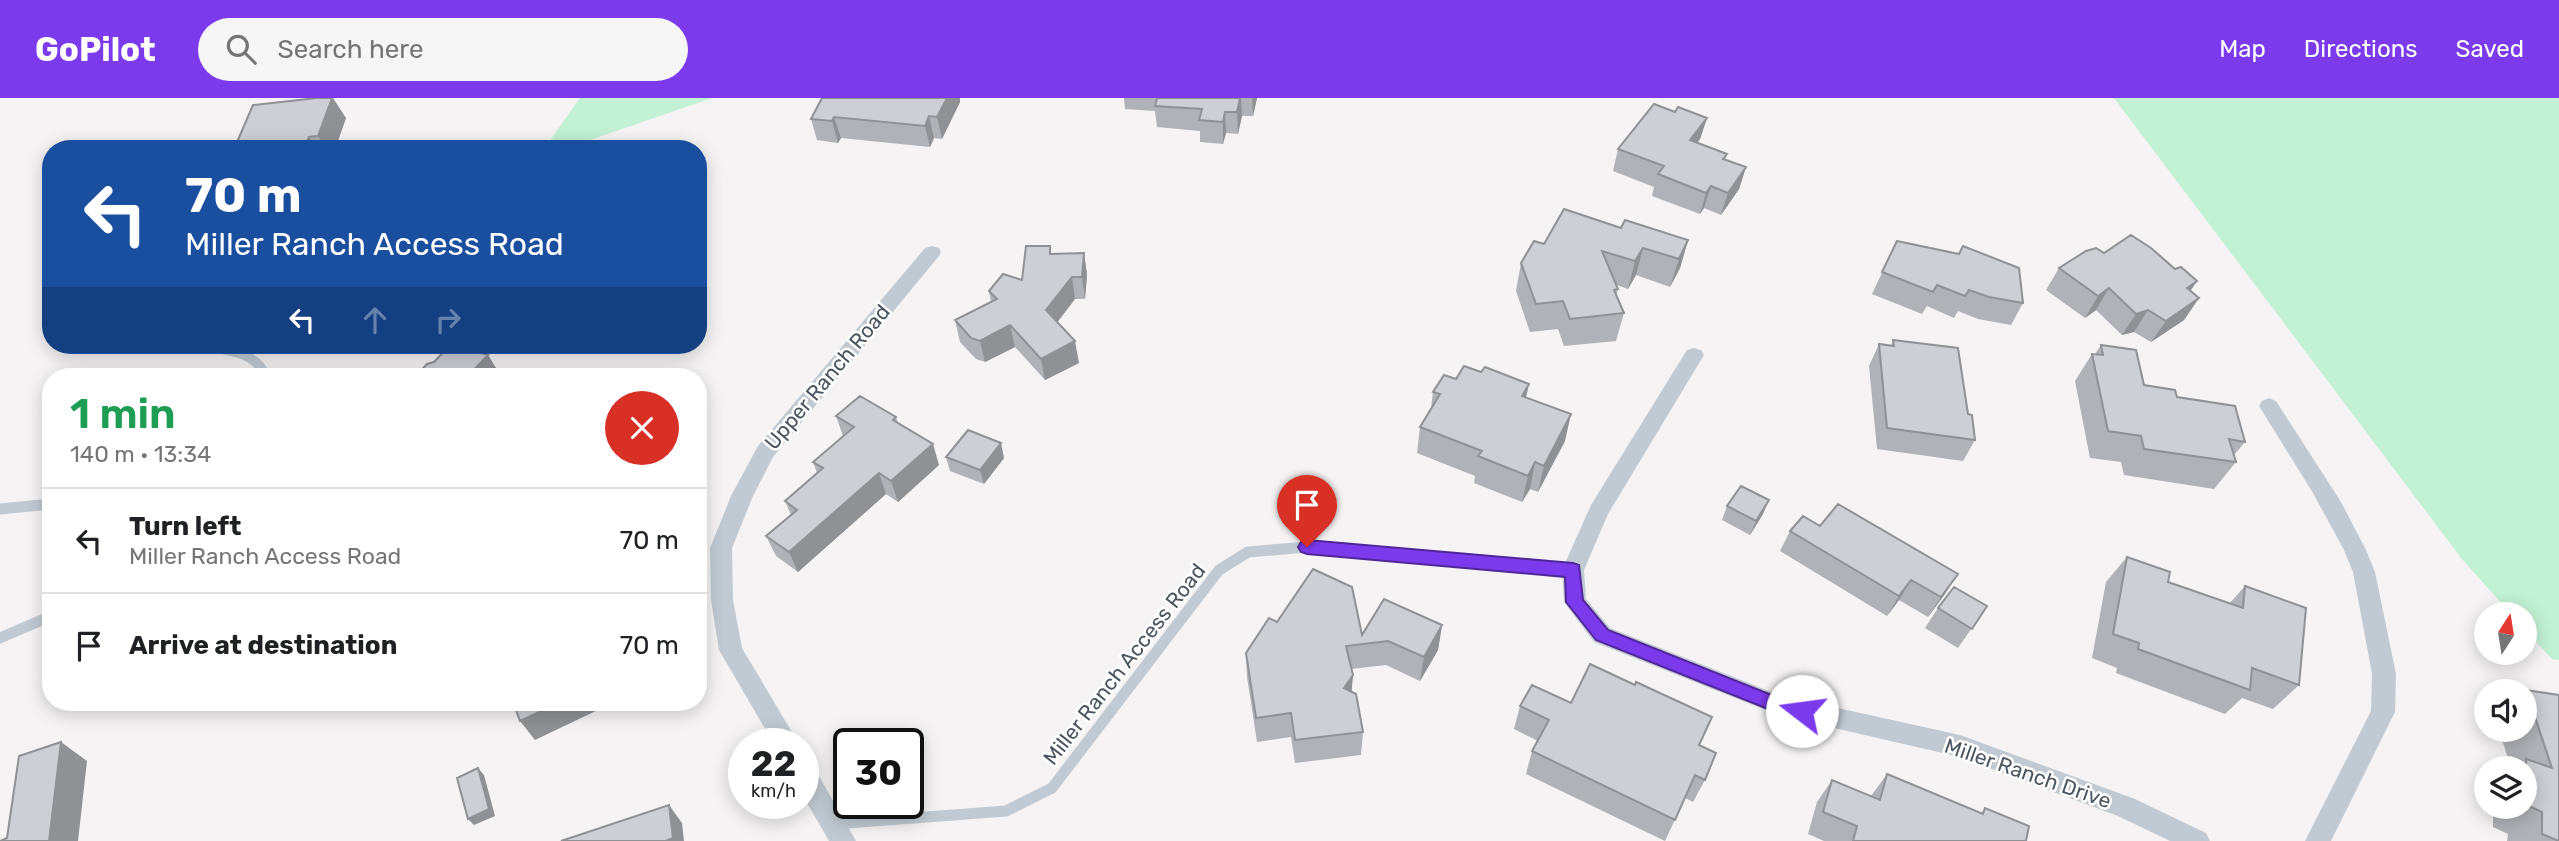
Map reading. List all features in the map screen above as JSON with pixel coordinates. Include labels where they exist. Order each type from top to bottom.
[{"type":"street","name":"Upper Ranch Road","points":[[777,728],[731,650],[722,600],[721,548],[742,496],[765,452],[932,252]]},
{"type":"street","points":[[1573,570],[1599,511],[1694,355]]},
{"type":"street","points":[[2269,406],[2328,500],[2358,556],[2364,572],[2384,674],[2383,712],[2318,841]]},
{"type":"street","name":"Miller Ranch Drive","points":[[1573,570],[1575,602],[1602,635],[1778,705],[1960,746],[2126,807],[2197,841]]},
{"type":"street","points":[[819,799],[839,832]]},
{"type":"lane","points":[[237,354],[254,358],[264,368]]},
{"type":"lane","points":[[0,509],[42,505]]},
{"type":"lane","name":"Miller Ranch Access Road","points":[[839,832],[1006,811],[1052,788],[1219,570],[1248,552],[1307,547],[1573,570]]},
{"type":"lane","points":[[0,638],[42,620]]},
{"type":"green space","points":[[580,98],[712,98],[590,140],[550,140]]},
{"type":"green space","points":[[2114,98],[2559,98],[2559,660],[2552,659],[2538,644],[2538,602],[2500,602],[2462,559]]},
{"type":"building","points":[[332,98],[318,136],[309,137],[308,140],[238,140],[253,105]]},
{"type":"building","points":[[822,98],[947,98],[937,117],[929,116],[925,126],[834,117],[832,121],[811,119]]},
{"type":"building","points":[[1157,98],[1240,98],[1237,112],[1225,112],[1223,122],[1199,120],[1202,109],[1155,106]]},
{"type":"building","points":[[1654,104],[1675,112],[1678,107],[1707,118],[1690,140],[1727,154],[1723,159],[1746,167],[1728,193],[1711,186],[1706,193],[1658,174],[1664,166],[1618,149]]},
{"type":"building","points":[[1564,209],[1621,228],[1625,220],[1688,240],[1679,259],[1643,248],[1635,261],[1602,251],[1618,289],[1614,290],[1624,313],[1570,319],[1563,301],[1536,304],[1521,263],[1534,241],[1544,244]]},
{"type":"building","points":[[2131,235],[2175,269],[2181,267],[2197,281],[2187,288],[2199,298],[2166,321],[2148,310],[2136,314],[2109,288],[2098,296],[2059,268],[2086,251],[2096,248],[2104,253]]},
{"type":"building","points":[[1897,241],[1959,254],[1963,246],[2019,268],[2023,303],[1989,297],[1969,290],[1965,296],[1937,285],[1933,292],[1882,272]]},
{"type":"building","points":[[1026,246],[1050,246],[1050,254],[1084,253],[1082,277],[1072,277],[1046,310],[1075,341],[1041,359],[1010,325],[980,341],[971,338],[955,320],[997,299],[989,291],[1003,274],[1022,280]]},
{"type":"building","points":[[1893,340],[1958,348],[1968,414],[1972,415],[1975,440],[1887,428],[1879,344],[1894,346]]},
{"type":"building","points":[[2101,345],[2136,350],[2144,385],[2175,390],[2177,397],[2235,406],[2245,442],[2229,439],[2236,462],[2144,449],[2141,436],[2108,431],[2092,354],[2103,355]]},
{"type":"building","points":[[442,354],[488,355],[476,368],[423,368]]},
{"type":"building","points":[[1464,366],[1481,372],[1485,367],[1529,384],[1522,396],[1571,414],[1544,466],[1535,462],[1528,476],[1478,456],[1482,451],[1420,427],[1440,394],[1433,392],[1444,375],[1456,379]]},
{"type":"building","points":[[860,396],[896,417],[893,420],[933,444],[891,481],[879,473],[789,552],[766,536],[797,510],[785,501],[823,468],[813,462],[854,427],[836,416]]},
{"type":"building","points":[[968,430],[1001,443],[980,470],[946,457]]},
{"type":"building","points":[[1741,486],[1769,500],[1756,521],[1727,506]]},
{"type":"building","points":[[1838,504],[1958,574],[1941,597],[1911,580],[1899,596],[1790,531],[1803,516],[1820,526]]},
{"type":"building","points":[[2127,557],[2170,572],[2168,582],[2243,608],[2245,586],[2306,608],[2299,685],[2252,668],[2250,690],[2138,649],[2139,643],[2113,634]]},
{"type":"building","points":[[1313,569],[1352,587],[1362,635],[1384,599],[1442,625],[1424,657],[1388,641],[1346,646],[1353,675],[1344,688],[1356,694],[1363,732],[1295,740],[1291,713],[1256,718],[1246,653],[1269,618],[1277,622]]},
{"type":"building","points":[[1954,587],[1987,606],[1972,629],[1938,608]]},
{"type":"building","points":[[1590,664],[1712,717],[1699,745],[1716,753],[1705,780],[1695,775],[1675,820],[1532,751],[1549,720],[1520,706],[1532,685],[1571,703]]},
{"type":"building","points":[[2537,692],[2559,695],[2559,841],[2542,834],[2542,812],[2537,810],[2537,763],[2552,768],[2537,723]]},
{"type":"building","points":[[516,711],[542,711],[520,721]]},
{"type":"building","points":[[61,742],[49,841],[0,841],[7,838],[19,756]]},
{"type":"building","points":[[478,768],[489,809],[468,819],[457,778]]},
{"type":"building","points":[[1887,774],[1983,814],[1985,808],[2029,826],[2026,841],[1853,841],[1857,826],[1823,812],[1832,780],[1880,800]]},
{"type":"building","points":[[669,805],[673,838],[666,841],[561,841]]},
{"type":"route","points":[[1307,547],[1573,570],[1575,602],[1602,635],[1778,705],[1802,711]]}]
